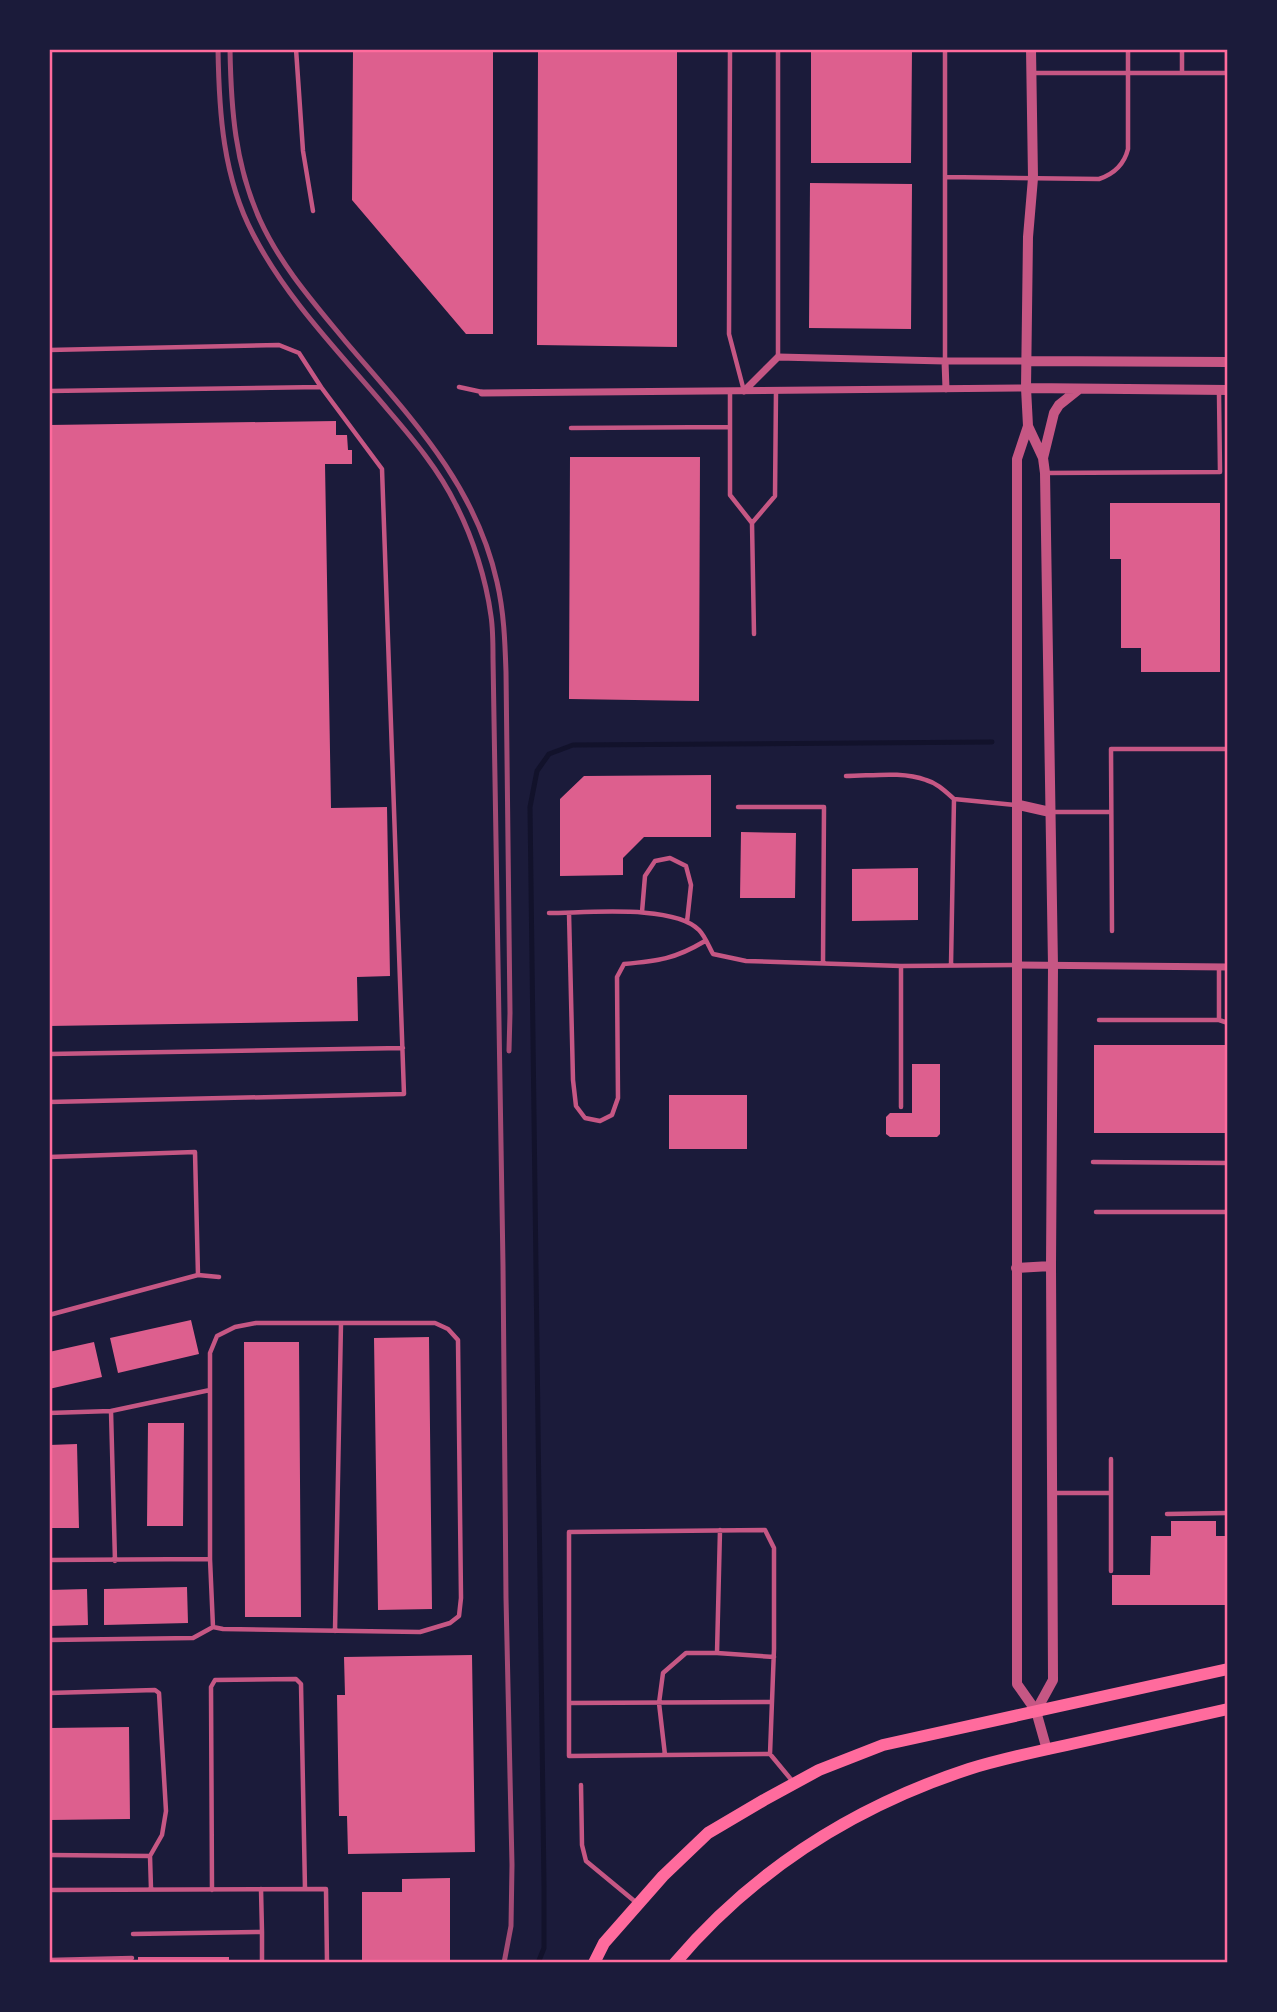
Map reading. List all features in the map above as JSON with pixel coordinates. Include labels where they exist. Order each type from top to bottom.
[{"type":"main road","points":[[594,1963],[604,1943],[638,1904],[708,1833],[819,1770],[883,1745],[1228,1668]]},
{"type":"main road","points":[[675,1963],[704,1930],[751,1887],[801,1849],[855,1816],[912,1790],[971,1769],[1228,1709]]},
{"type":"street","points":[[1031,49],[1033,177],[1028,237],[1028,426],[1017,459],[1017,1684],[1036,1711],[1047,1750]]},
{"type":"street","points":[[744,391],[778,358],[1228,362]]},
{"type":"street","points":[[945,361],[946,389]]},
{"type":"street","points":[[482,393],[1026,388],[1224,390]]},
{"type":"street","points":[[1043,458],[1054,413],[1059,405],[1079,389]]},
{"type":"street","points":[[1028,426],[1043,458],[1045,473],[1053,966],[1053,1679],[1036,1711]]},
{"type":"street","points":[[1019,805],[1050,811]]},
{"type":"street","points":[[1018,965],[1228,967]]},
{"type":"street","points":[[1016,1268],[1051,1266]]},
{"type":"lane","points":[[296,49],[303,152],[313,211]]},
{"type":"lane","points":[[730,49],[729,334],[744,391]]},
{"type":"lane","points":[[778,49],[778,358]]},
{"type":"lane","points":[[945,49],[945,361]]},
{"type":"lane","points":[[945,177],[1099,179],[1109,175],[1126,158],[1128,149],[1128,49]]},
{"type":"lane","points":[[1182,49],[1182,73]]},
{"type":"lane","points":[[1032,73],[1227,73],[1227,49]]},
{"type":"lane","points":[[49,350],[279,345],[299,353],[382,469],[404,1094],[49,1102]]},
{"type":"lane","points":[[49,391],[321,387]]},
{"type":"lane","points":[[459,387],[482,393]]},
{"type":"lane","points":[[1045,473],[1220,472],[1224,390]]},
{"type":"lane","points":[[730,391],[730,495],[752,523],[754,634]]},
{"type":"lane","points":[[752,523],[775,496],[776,391]]},
{"type":"lane","points":[[571,428],[730,427]]},
{"type":"lane","points":[[1112,931],[1111,749],[1228,749]]},
{"type":"lane","points":[[846,776],[905,775],[926,779],[954,799],[1019,805]]},
{"type":"lane","points":[[951,965],[954,799]]},
{"type":"lane","points":[[738,807],[824,807],[823,963]]},
{"type":"lane","points":[[1050,811],[1111,812]]},
{"type":"lane","points":[[642,912],[645,876],[655,861],[670,858],[686,866],[691,885],[687,922]]},
{"type":"lane","points":[[549,913],[655,912],[679,917],[699,930],[713,954],[746,961],[901,966],[1018,965]]},
{"type":"lane","points":[[569,913],[573,1080],[576,1107],[585,1118],[600,1121],[612,1115],[618,1098],[617,977],[624,964],[659,961],[688,951],[705,941]]},
{"type":"lane","points":[[901,966],[901,1107]]},
{"type":"lane","points":[[1219,967],[1219,1020]]},
{"type":"lane","points":[[1099,1020],[1219,1020],[1228,1023]]},
{"type":"lane","points":[[49,1054],[403,1048]]},
{"type":"lane","points":[[49,1157],[195,1152],[198,1275]]},
{"type":"lane","points":[[1093,1162],[1228,1163]]},
{"type":"lane","points":[[1096,1212],[1228,1212]]},
{"type":"lane","points":[[49,1315],[198,1275],[219,1277]]},
{"type":"lane","points":[[49,1640],[193,1638],[213,1627],[420,1632],[450,1623],[459,1616],[458,1340],[448,1329],[435,1323],[256,1323],[234,1327],[217,1336],[210,1353],[209,1559],[213,1627]]},
{"type":"lane","points":[[335,1631],[341,1323]]},
{"type":"lane","points":[[49,1413],[111,1411],[210,1390]]},
{"type":"lane","points":[[111,1411],[115,1560]]},
{"type":"lane","points":[[1111,1459],[1111,1570]]},
{"type":"lane","points":[[1052,1493],[1111,1493]]},
{"type":"lane","points":[[1167,1514],[1228,1513]]},
{"type":"lane","points":[[717,1654],[720,1530]]},
{"type":"lane","points":[[770,1754],[569,1756],[569,1532],[765,1530],[774,1549],[774,1657],[770,1754],[794,1784]]},
{"type":"lane","points":[[49,1560],[209,1559]]},
{"type":"lane","points":[[665,1755],[659,1703],[663,1673],[686,1653],[774,1657]]},
{"type":"lane","points":[[212,1889],[211,1687],[215,1680],[296,1679],[301,1684],[305,1889]]},
{"type":"lane","points":[[49,1693],[155,1690],[159,1693],[166,1811],[162,1835],[150,1856],[151,1889]]},
{"type":"lane","points":[[569,1703],[772,1702]]},
{"type":"lane","points":[[581,1785],[582,1846],[586,1861],[638,1904]]},
{"type":"lane","points":[[49,1855],[150,1856]]},
{"type":"lane","points":[[261,1889],[262,1963]]},
{"type":"lane","points":[[49,1890],[327,1889],[327,1963]]},
{"type":"lane","points":[[133,1934],[262,1932]]},
{"type":"lane","points":[[49,1959],[132,1958]]},
{"type":"building","points":[[353,49],[493,49],[493,334],[466,334],[352,200]]},
{"type":"building","points":[[538,49],[677,49],[677,347],[537,345]]},
{"type":"building","points":[[811,49],[912,49],[911,163],[811,163]]},
{"type":"building","points":[[810,183],[912,184],[911,329],[809,328]]},
{"type":"building","points":[[336,421],[336,435],[347,435],[348,450],[352,450],[352,464],[325,464],[331,808],[387,807],[390,976],[357,977],[358,1021],[49,1026],[49,425]]},
{"type":"building","points":[[570,457],[700,457],[699,701],[569,699]]},
{"type":"building","points":[[1110,503],[1220,503],[1220,672],[1141,672],[1141,648],[1121,648],[1121,559],[1110,559]]},
{"type":"building","points":[[711,775],[711,837],[644,837],[623,858],[623,875],[560,876],[560,799],[584,776]]},
{"type":"building","points":[[741,832],[796,833],[795,898],[740,898]]},
{"type":"building","points":[[918,868],[918,920],[852,921],[852,869]]},
{"type":"building","points":[[1094,1045],[1228,1045],[1228,1133],[1094,1133]]},
{"type":"building","points":[[912,1064],[940,1064],[940,1134],[937,1137],[890,1137],[886,1134],[886,1117],[890,1113],[912,1113]]},
{"type":"building","points":[[669,1095],[747,1095],[747,1149],[669,1149]]},
{"type":"building","points":[[191,1320],[199,1354],[118,1373],[110,1338]]},
{"type":"building","points":[[429,1337],[432,1609],[378,1610],[374,1338]]},
{"type":"building","points":[[94,1342],[102,1377],[49,1389],[49,1352]]},
{"type":"building","points":[[244,1342],[299,1342],[301,1617],[245,1617]]},
{"type":"building","points":[[148,1423],[184,1423],[183,1526],[147,1526]]},
{"type":"building","points":[[77,1444],[79,1528],[49,1528],[49,1445]]},
{"type":"building","points":[[1171,1521],[1216,1521],[1216,1536],[1228,1536],[1228,1605],[1112,1605],[1112,1575],[1150,1575],[1151,1536],[1171,1536]]},
{"type":"building","points":[[187,1587],[188,1623],[104,1625],[104,1589]]},
{"type":"building","points":[[87,1589],[88,1625],[49,1626],[49,1590]]},
{"type":"building","points":[[472,1655],[475,1852],[348,1854],[347,1816],[339,1816],[337,1695],[345,1695],[344,1657]]},
{"type":"building","points":[[129,1727],[130,1819],[49,1820],[49,1728]]},
{"type":"building","points":[[450,1878],[450,1963],[362,1963],[362,1892],[402,1892],[402,1879]]},
{"type":"building","points":[[138,1957],[229,1957],[229,1963],[138,1963]]},
{"type":"waterway","points":[[538,1963],[544,1948],[544,1887],[530,807],[537,771],[549,754],[573,745],[992,742]]},
{"type":"railway","points":[[218,49],[222,121],[229,167],[235,190],[253,234],[298,304],[407,432],[442,479],[473,545],[491,616],[512,1865],[511,1926],[504,1963]]},
{"type":"railway","points":[[230,49],[233,115],[240,158],[252,199],[268,237],[310,298],[416,424],[437,453],[473,513],[487,546],[497,582],[505,638],[509,1051]]}]
